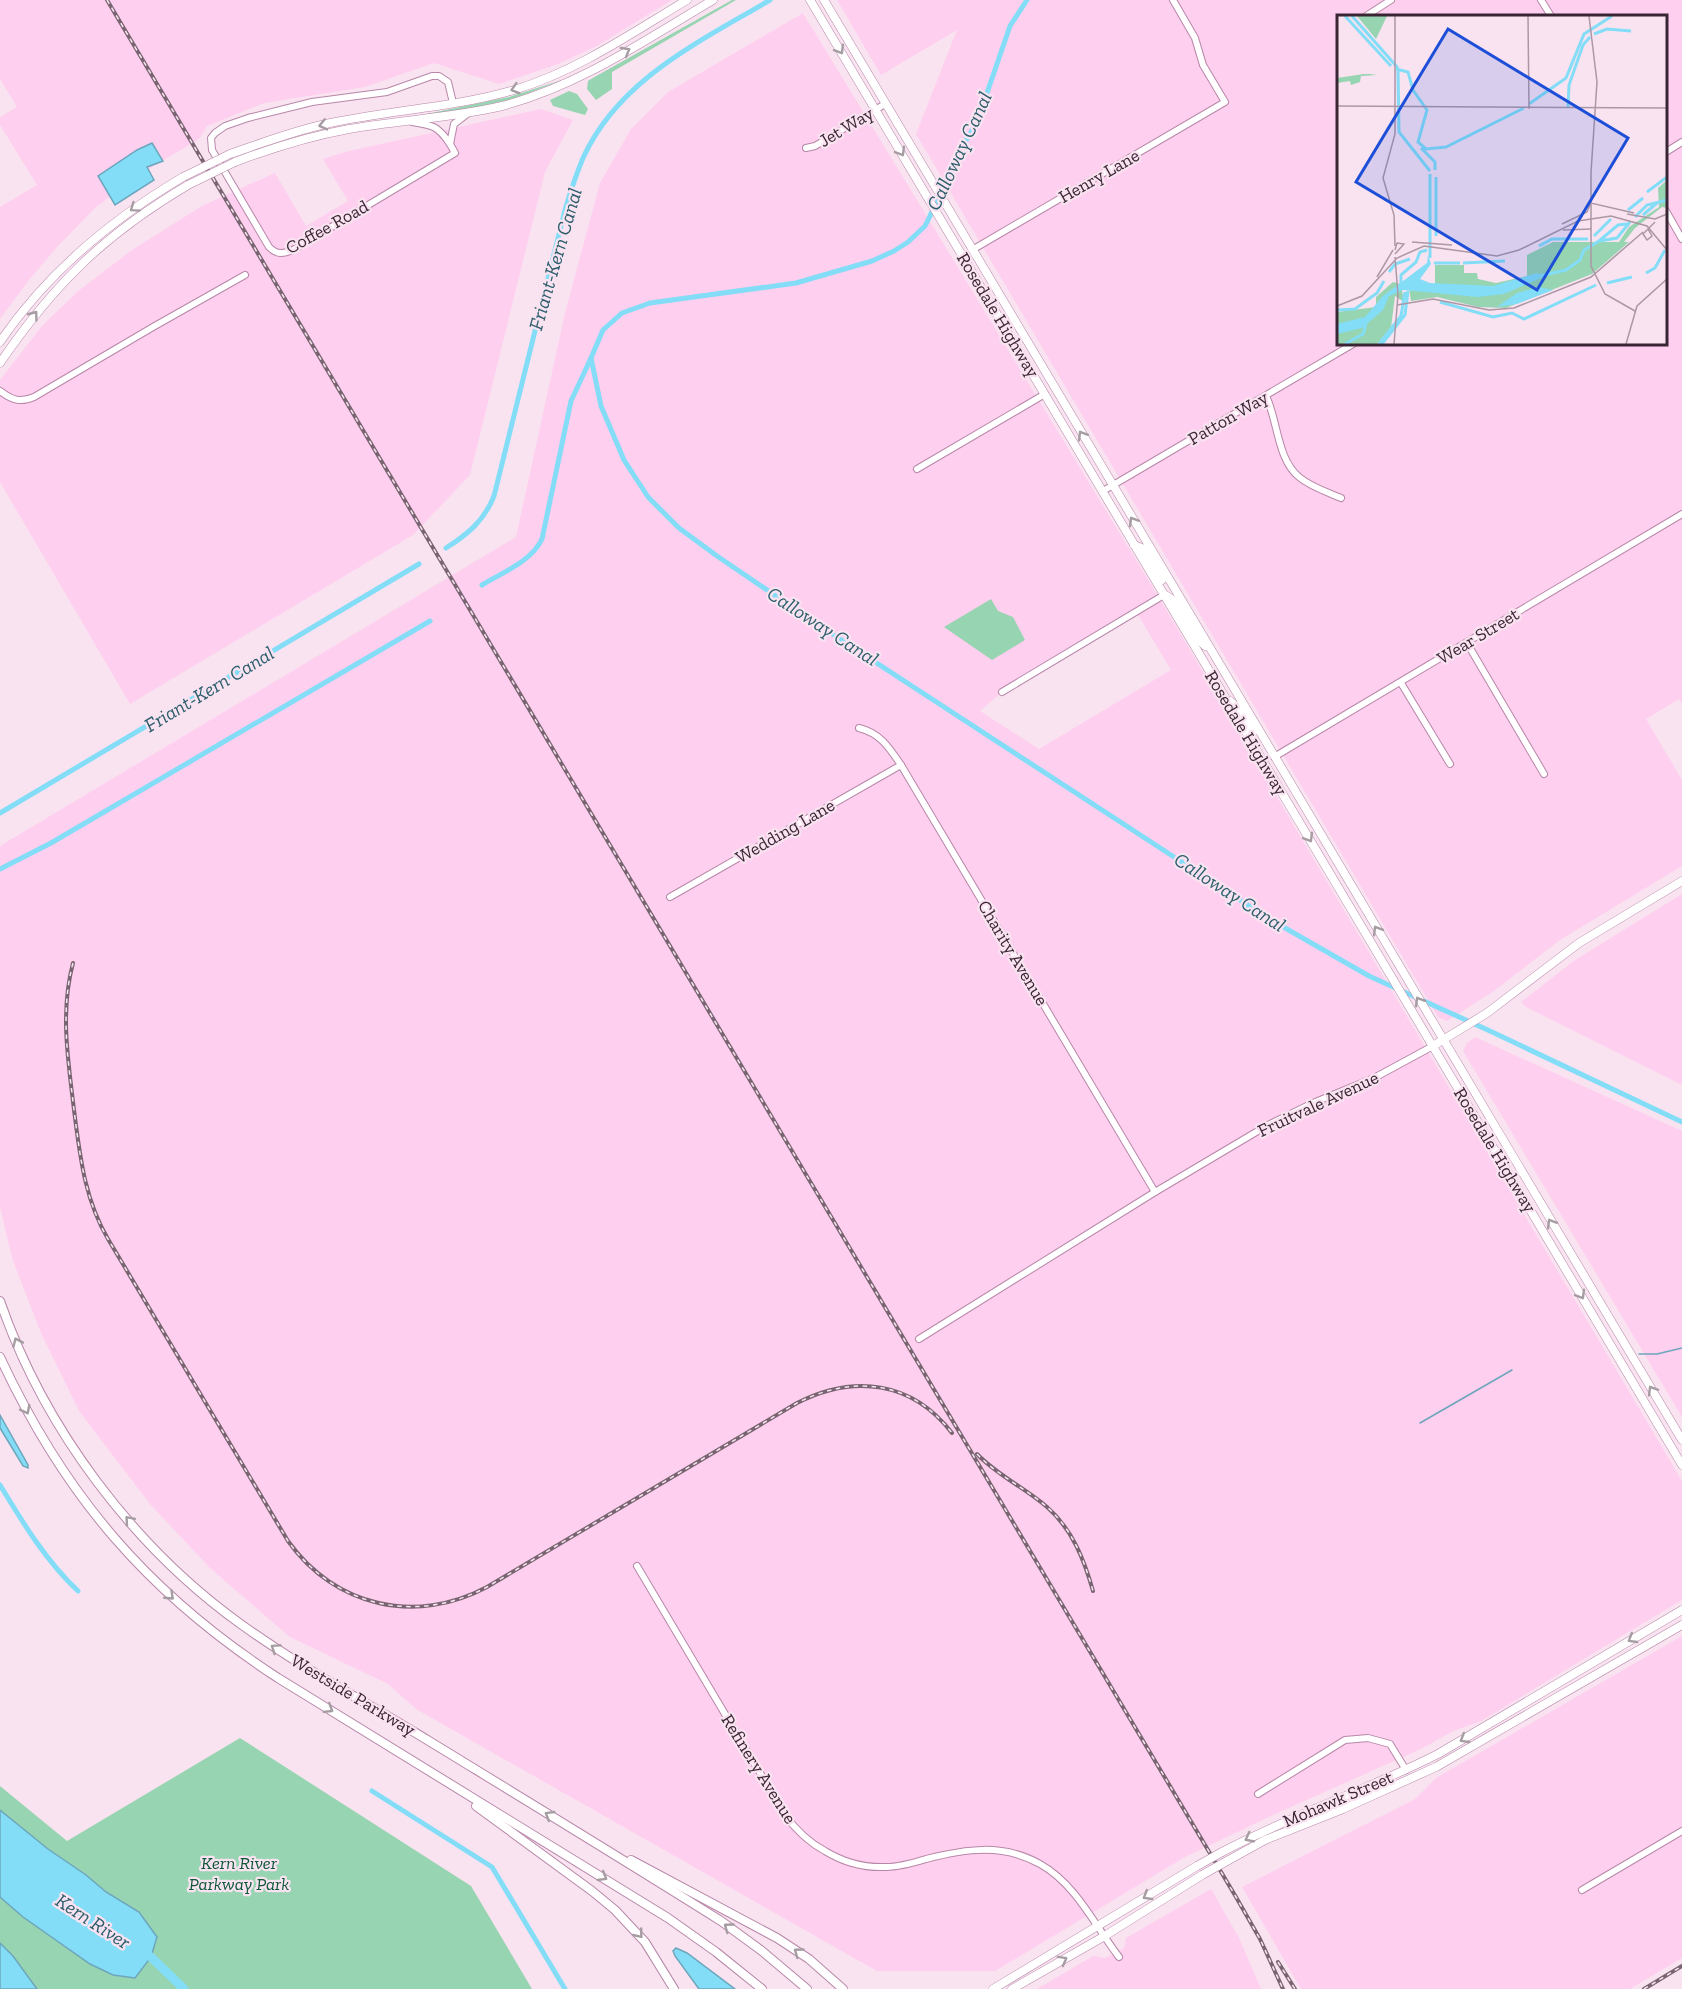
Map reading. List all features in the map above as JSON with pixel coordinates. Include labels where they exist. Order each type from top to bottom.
[{"type":"highway","name":"Westside Parkway","points":[[0,1301],[21,1353],[76,1451],[124,1514],[167,1561],[203,1595],[278,1651],[721,1921],[809,1989]]},
{"type":"highway","name":"Westside Parkway","points":[[0,1357],[29,1417],[87,1506],[159,1585],[207,1628],[242,1655],[668,1918],[762,1989]]},
{"type":"highway","points":[[427,1770],[607,1903],[639,1934],[674,1989]]},
{"type":"highway","points":[[599,1845],[670,1879],[777,1938],[809,1959],[843,1989]]},
{"type":"main road","points":[[0,342],[32,300],[86,246],[137,206],[183,177],[230,154],[325,124],[453,103],[516,89],[570,69],[687,0]]},
{"type":"main road","points":[[0,363],[41,307],[79,265],[128,224],[188,185],[235,162],[274,148],[326,134],[472,112],[521,100],[575,80],[713,0]]},
{"type":"main road","name":"Rosedale Highway","points":[[810,0],[928,198],[944,214],[972,250],[1682,1440]]},
{"type":"main road","name":"Rosedale Highway","points":[[824,0],[936,188],[944,214],[962,256],[1682,1465]]},
{"type":"main road","points":[[962,256],[972,261],[997,300],[1006,307]]},
{"type":"main road","points":[[1134,545],[1144,549],[1165,584],[1177,594]]},
{"type":"main road","points":[[1164,595],[1174,599],[1198,640],[1209,649]]},
{"type":"main road","points":[[1224,696],[1239,709],[1266,753],[1274,757]]},
{"type":"main road","points":[[1267,767],[1270,765],[1274,768],[1305,820],[1315,826]]},
{"type":"main road","name":"Fruitvale Avenue","points":[[1433,1046],[1480,1017],[1572,948],[1682,881]]},
{"type":"main road","name":"Mohawk Street","points":[[993,1989],[1222,1852],[1280,1823],[1406,1770],[1438,1754],[1682,1610]]},
{"type":"main road","name":"Mohawk Street","points":[[1012,1989],[1104,1937],[1202,1875],[1265,1840],[1343,1809],[1436,1767],[1682,1625]]},
{"type":"main road","points":[[1542,1706],[1552,1694],[1577,1680],[1574,1673]]},
{"type":"street","points":[[1368,15],[1391,0]]},
{"type":"street","points":[[1542,0],[1550,15]]},
{"type":"street","name":"Henry Lane","points":[[972,250],[1225,102],[1203,65],[1195,38],[1176,1]]},
{"type":"street","name":"Coffee Road","points":[[453,103],[448,82],[439,76],[432,76],[387,92],[296,105],[248,118],[219,129],[211,138],[212,150],[269,246],[278,253],[284,254],[455,153],[450,144],[454,124],[472,112]]},
{"type":"street","name":"Jet Way","points":[[806,148],[815,146],[885,104]]},
{"type":"street","points":[[406,122],[432,125],[438,128],[450,144]]},
{"type":"street","points":[[1667,151],[1682,142]]},
{"type":"street","points":[[1667,214],[1682,239]]},
{"type":"street","points":[[0,391],[20,401],[34,397],[245,275]]},
{"type":"street","name":"Patton Way","points":[[1102,491],[1351,345]]},
{"type":"street","points":[[917,469],[1045,394]]},
{"type":"street","points":[[1266,396],[1289,465],[1298,477],[1341,498]]},
{"type":"street","name":"Wear Street","points":[[1274,757],[1682,514]]},
{"type":"street","points":[[1002,692],[1164,595]]},
{"type":"street","points":[[1467,643],[1544,774]]},
{"type":"street","points":[[1401,682],[1450,764]]},
{"type":"street","name":"Charity Avenue","points":[[859,728],[870,731],[883,740],[901,765],[1155,1192]]},
{"type":"street","name":"Wedding Lane","points":[[670,897],[901,765]]},
{"type":"street","name":"Fruitvale Avenue","points":[[919,1339],[1155,1192],[1268,1125],[1313,1103],[1374,1078],[1433,1046]]},
{"type":"street","name":"Refinery Avenue","points":[[638,1566],[785,1815],[804,1837],[834,1856],[867,1866],[902,1865],[958,1851],[981,1848],[1023,1856],[1041,1864],[1071,1890],[1119,1957]]},
{"type":"street","points":[[1257,1794],[1345,1740],[1368,1738],[1390,1744],[1406,1770]]},
{"type":"street","points":[[1582,1890],[1682,1831]]},
{"type":"shaded area","points":[[0,0],[672,0],[595,47],[558,64],[499,84],[434,63],[365,87],[264,103],[207,126],[199,139],[139,175],[96,207],[58,246],[0,319],[0,207],[37,185],[0,125],[0,117],[17,107],[0,79]]},
{"type":"shaded area","points":[[837,0],[1682,0],[1682,704],[1679,699],[1646,719],[1682,780],[1682,866],[1560,940],[1494,991],[1447,1021],[1438,1017],[916,134],[957,30],[881,75]]},
{"type":"shaded area","points":[[803,13],[1158,596],[1682,1481],[1682,1600],[1481,1721],[1453,1731],[1421,1749],[1185,1857],[995,1971],[877,1971],[416,1709],[388,1684],[290,1637],[210,1568],[150,1504],[79,1411],[41,1333],[12,1258],[0,1207],[0,846],[516,537],[565,313],[600,183],[631,129],[668,92]],"holes":[[[1135,610],[1171,670],[1039,749],[980,711],[1002,692]]]},
{"type":"shaded area","points":[[541,109],[573,120],[545,172],[470,475],[413,535],[130,704],[0,482],[0,380],[41,327],[77,292],[132,250],[202,206],[275,173],[306,226],[348,201],[323,159],[349,151]]},
{"type":"shaded area","points":[[1682,894],[1682,1085],[1526,1007],[1521,1002],[1575,960]]},
{"type":"shaded area","points":[[1475,1037],[1682,1131],[1682,1417],[1463,1051],[1467,1043]]},
{"type":"shaded area","points":[[1682,1636],[1682,1958],[1630,1989],[1301,1989],[1242,1887],[1415,1799],[1436,1778]]},
{"type":"shaded area","points":[[1211,1889],[1239,1938],[1261,1989],[1037,1989],[1093,1956],[1105,1958],[1124,1948],[1126,1938]]},
{"type":"green space","points":[[732,0],[736,0],[612,72],[612,89],[596,100],[587,89],[588,81],[591,79]]},
{"type":"green space","points":[[565,79],[513,99],[468,109],[407,118],[509,97]]},
{"type":"green space","points":[[569,91],[577,94],[588,109],[585,115],[553,106],[550,100]]},
{"type":"green space","points":[[991,599],[998,611],[1013,617],[1025,640],[992,660],[944,627]]},
{"type":"green space","name":"Kern River Parkway Park","points":[[240,1738],[471,1886],[532,1989],[0,1989],[0,1786],[67,1841]]},
{"type":"water","points":[[152,143],[163,161],[147,167],[154,180],[115,205],[98,176],[137,150]]},
{"type":"water","points":[[0,1415],[28,1468],[23,1466],[0,1428]]},
{"type":"water","points":[[0,1810],[106,1892],[139,1912],[157,1937],[151,1957],[135,1978],[113,1975],[90,1964],[23,1917],[0,1897]]},
{"type":"water","points":[[0,1943],[13,1956],[37,1989],[0,1989]]},
{"type":"water","points":[[676,1948],[687,1953],[735,1989],[699,1989],[675,1956],[673,1951]]},
{"type":"waterway","name":"Friant-Kern Canal","points":[[446,548],[474,526],[485,513],[494,496],[565,210],[583,158],[598,130],[617,106],[663,65],[770,0]]},
{"type":"waterway","name":"Calloway Canal","points":[[1027,0],[1010,26],[977,122],[955,159],[925,226],[908,242],[872,261],[796,283],[650,303],[622,313],[603,330],[591,358],[601,406],[624,460],[648,497],[679,528],[717,556],[823,628],[1266,917],[1369,976],[1682,1122]]},
{"type":"waterway","points":[[482,585],[524,560],[542,539],[571,401],[591,358]]},
{"type":"waterway","name":"Friant-Kern Canal","points":[[0,813],[419,564]]},
{"type":"waterway","points":[[0,869],[51,843],[430,621]]},
{"type":"waterway","points":[[1639,1354],[1657,1354],[1682,1348]]},
{"type":"waterway","points":[[1420,1423],[1512,1370]]},
{"type":"waterway","points":[[0,1485],[45,1554],[78,1591]]},
{"type":"waterway","points":[[372,1791],[492,1867],[565,1989]]},
{"type":"waterway","name":"Kern River","points":[[141,1951],[151,1957],[184,1989]]},
{"type":"railway","points":[[107,0],[1236,1897],[1260,1939],[1283,1989]]},
{"type":"railway","points":[[73,963],[66,1018],[69,1072],[84,1176],[100,1224],[288,1541],[307,1563],[329,1581],[353,1595],[378,1603],[405,1607],[433,1605],[460,1599],[487,1587],[797,1403],[840,1388],[861,1386],[900,1393],[919,1402],[952,1433]]},
{"type":"railway","points":[[977,1454],[1056,1516],[1076,1545],[1093,1591]]},
{"type":"railway","points":[[1278,1962],[1295,1989]]},
{"type":"railway","points":[[1644,1989],[1682,1966]]}]
